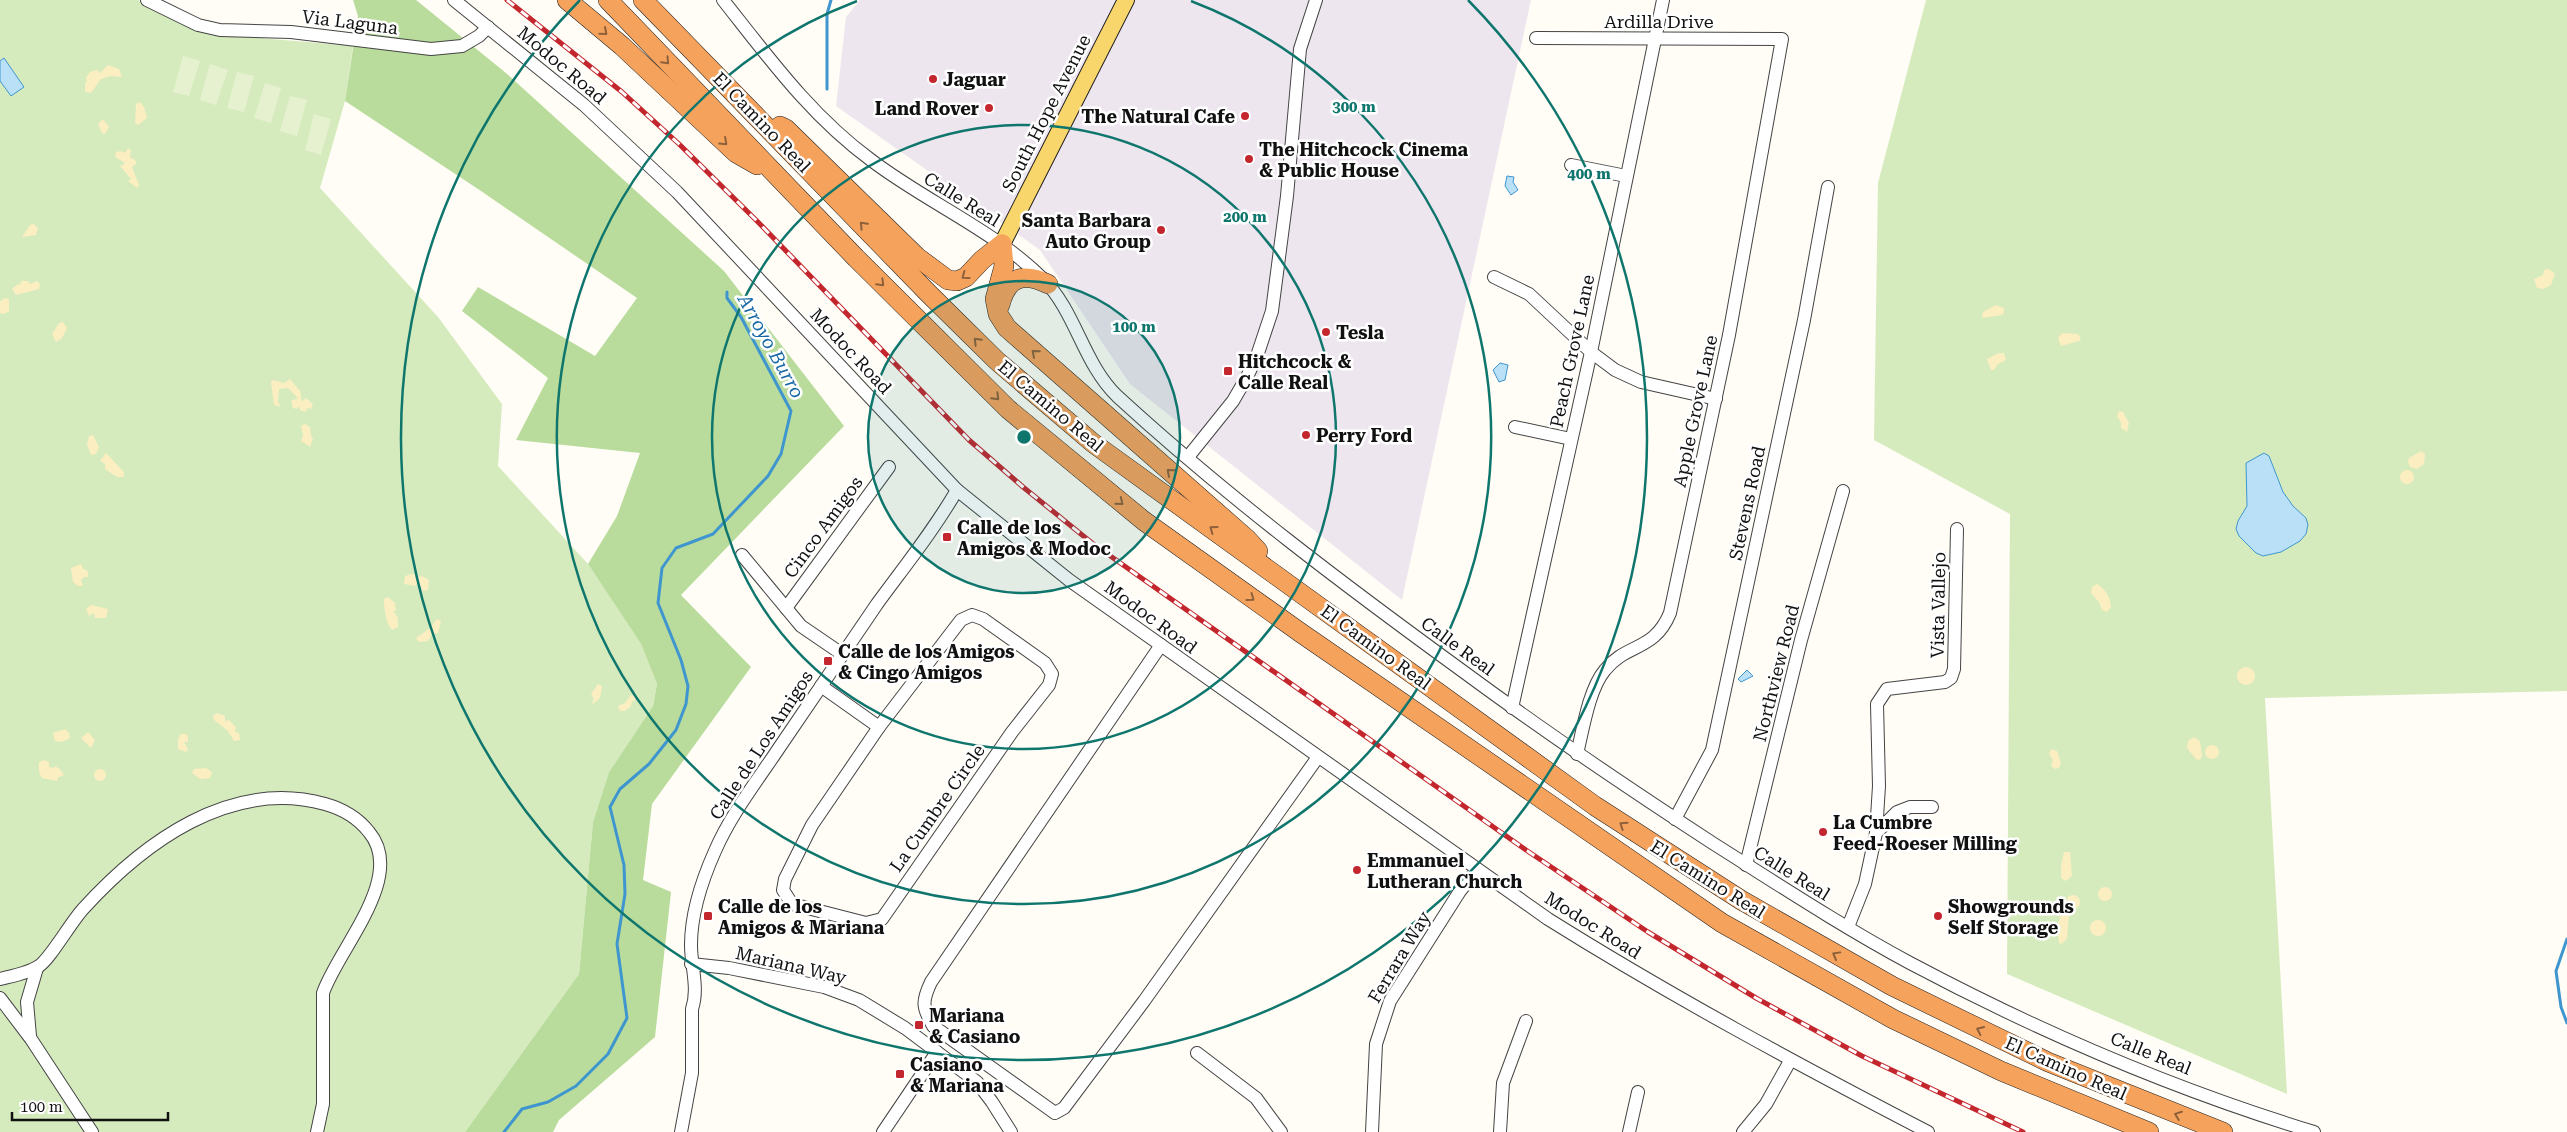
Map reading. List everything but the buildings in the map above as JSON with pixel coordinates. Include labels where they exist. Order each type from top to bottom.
[{"type":"highway","points":[[568,0],[622,46],[736,153],[778,177]]},
{"type":"highway","name":"El Camino Real","points":[[608,0],[778,177],[1008,410],[1144,521],[1301,633],[1722,923],[1893,1019],[2000,1071],[2149,1132]]},
{"type":"highway","name":"El Camino Real","points":[[643,0],[997,361],[1093,443],[1595,806],[1741,900],[1841,958],[1970,1025],[2114,1090],[2223,1132]]},
{"type":"highway","points":[[751,111],[786,129],[917,257],[948,280],[957,281],[966,277],[982,260],[1002,244]]},
{"type":"highway","points":[[1002,244],[1004,266],[995,299],[998,314],[1007,328],[1247,539],[1281,578]]},
{"type":"highway","points":[[998,314],[1007,286],[1017,279],[1035,278],[1048,284]]},
{"type":"main road","name":"South Hope Avenue","points":[[1002,244],[1126,0]]},
{"type":"street","name":"Via Laguna","points":[[147,0],[198,25],[220,30],[290,32],[431,49],[462,46],[479,36],[488,27]]},
{"type":"street","name":"Modoc Road","points":[[454,0],[584,105],[676,192],[957,490],[1069,580],[1477,870],[1603,953],[1790,1061],[1928,1132]]},
{"type":"street","name":"Calle Real","points":[[723,0],[781,74],[819,117],[840,136],[900,182],[1002,244],[1048,284],[1060,300],[1091,360],[1105,382],[1188,458],[1343,584],[1576,754],[1813,908],[1909,962],[2032,1022],[2183,1085],[2314,1132]]},
{"type":"street","points":[[1188,458],[1233,401],[1258,353],[1270,318],[1275,293],[1287,196],[1300,49],[1316,0]]},
{"type":"street","name":"Peach Grove Lane","points":[[1512,708],[1591,352],[1663,0]]},
{"type":"street","name":"Ardilla Drive","points":[[1536,38],[1782,39]]},
{"type":"street","name":"Apple Grove Lane","points":[[1576,754],[1597,682],[1604,670],[1623,654],[1652,640],[1660,632],[1670,614],[1716,398],[1782,39]]},
{"type":"street","points":[[1571,165],[1626,176]]},
{"type":"street","name":"Stevens Road","points":[[1675,818],[1712,750],[1802,330],[1828,187]]},
{"type":"street","points":[[1494,276],[1515,285],[1528,294],[1591,352],[1631,379],[1716,398]]},
{"type":"street","points":[[1515,427],[1571,439]]},
{"type":"street","name":"Cinco Amigos","points":[[786,608],[889,467]]},
{"type":"street","name":"Calle de Los Amigos","points":[[681,1132],[692,1074],[692,1009],[688,1001],[688,977],[691,964],[693,914],[714,852],[727,825],[842,654],[957,490]]},
{"type":"street","name":"Northview Road","points":[[1746,865],[1801,640],[1843,491]]},
{"type":"street","name":"Vista Vallejo","points":[[1848,927],[1865,884],[1876,833],[1879,786],[1877,704],[1887,689],[1896,686],[1946,682],[1954,669],[1956,530]]},
{"type":"street","name":"Cinco Amigos","points":[[742,555],[801,626],[842,654]]},
{"type":"street","name":"La Cumbre Circle","points":[[966,616],[978,616],[983,619],[1045,663],[1052,674],[1049,685],[1012,732],[916,868],[886,915],[877,922],[866,923],[797,907],[788,901],[783,890],[789,868],[812,825],[879,727],[915,678],[966,616]]},
{"type":"street","points":[[1161,646],[931,982],[923,998],[925,1013],[933,1026],[1055,1113],[1064,1108],[1144,1001],[1318,757]]},
{"type":"street","points":[[821,686],[879,727]]},
{"type":"street","points":[[0,979],[37,968],[42,964],[72,922],[108,882],[137,857],[206,814],[239,802],[274,798],[310,800],[346,811],[365,826],[378,846],[378,880],[363,919],[327,982],[324,993],[323,1104],[317,1132]]},
{"type":"street","points":[[1876,833],[1897,812],[1910,807],[1932,808]]},
{"type":"street","name":"Ferrara Way","points":[[1372,1132],[1374,1064],[1383,1019],[1402,978],[1460,890],[1477,870]]},
{"type":"street","name":"Mariana Way","points":[[691,964],[729,968],[840,992],[866,1004],[937,1052],[977,1082],[1011,1132]]},
{"type":"street","points":[[30,1039],[27,1002],[37,968]]},
{"type":"street","points":[[0,998],[30,1039],[92,1132]]},
{"type":"street","points":[[1500,1132],[1504,1083],[1526,1021]]},
{"type":"street","points":[[883,1132],[937,1052]]},
{"type":"street","points":[[1197,1053],[1256,1098],[1281,1132]]},
{"type":"street","points":[[1743,1132],[1766,1104],[1790,1061]]},
{"type":"street","points":[[1629,1132],[1638,1092]]},
{"type":"shaded area","points":[[860,0],[1531,0],[1402,600],[1130,384],[1040,250],[836,106],[846,17]]},
{"type":"green space","points":[[0,0],[138,0],[192,27],[223,35],[353,46],[345,101],[320,188],[438,317],[502,404],[498,466],[588,564],[641,644],[657,684],[653,706],[609,772],[593,822],[579,974],[465,1132],[0,1132]]},
{"type":"green space","points":[[353,0],[416,0],[506,73],[724,271],[844,426],[681,595],[751,667],[652,804],[643,880],[671,892],[655,1037],[559,1120],[553,1132],[465,1132],[579,974],[593,822],[609,772],[653,706],[657,684],[641,644],[588,564],[617,516],[640,453],[516,440],[548,378],[462,311],[478,287],[595,356],[637,298],[345,101],[358,16]]},
{"type":"green space","points":[[1926,0],[2567,0],[2567,691],[2265,698],[2287,1094],[2007,974],[2010,514],[1874,440],[1878,183]]},
{"type":"green space","points":[[183,56],[200,61],[189,96],[173,92]]},
{"type":"green space","points":[[210,64],[228,70],[216,105],[200,100]]},
{"type":"green space","points":[[237,72],[254,76],[244,112],[227,108]]},
{"type":"green space","points":[[265,83],[281,88],[271,123],[254,118]]},
{"type":"green space","points":[[290,96],[307,100],[297,136],[280,131]]},
{"type":"green space","points":[[314,114],[331,119],[321,155],[305,150]]},
{"type":"sand","points":[[108,65],[119,69],[122,77],[110,76],[101,79],[91,93],[85,92],[86,77],[90,72],[97,70],[100,73]]},
{"type":"sand","points":[[140,102],[144,107],[147,118],[138,125],[135,123],[136,104]]},
{"type":"sand","points":[[103,119],[109,127],[105,134],[102,133],[98,124]]},
{"type":"sand","points":[[128,148],[131,150],[130,158],[134,159],[137,163],[132,167],[139,185],[137,188],[128,181],[131,179],[120,166],[125,164],[124,162],[115,157],[116,152],[121,151],[125,153]]},
{"type":"sand","points":[[34,224],[38,228],[36,235],[22,237],[30,225]]},
{"type":"sand","points":[[2549,269],[2555,274],[2551,285],[2543,289],[2537,288],[2534,279],[2543,275],[2544,270]]},
{"type":"sand","points":[[21,281],[28,281],[30,284],[37,281],[40,284],[39,289],[16,295],[12,289],[18,284],[20,285]]},
{"type":"sand","points":[[4,298],[9,299],[9,311],[4,314],[0,313],[0,300],[2,301]]},
{"type":"sand","points":[[1996,305],[2004,308],[2002,315],[1982,318],[1983,312]]},
{"type":"sand","points":[[63,322],[67,328],[62,338],[56,342],[52,334],[59,323]]},
{"type":"sand","points":[[2062,333],[2078,334],[2081,338],[2079,341],[2061,346],[2058,338]]},
{"type":"sand","points":[[1999,353],[2004,353],[2006,360],[1998,364],[1994,370],[1991,370],[1987,359]]},
{"type":"sand","points":[[290,379],[300,391],[302,401],[306,398],[313,404],[311,409],[307,408],[306,412],[300,410],[299,406],[297,409],[293,408],[291,401],[298,398],[288,388],[279,389],[278,402],[281,407],[274,405],[271,382],[273,380],[284,383]]},
{"type":"sand","points":[[2119,411],[2123,412],[2129,423],[2127,432],[2121,428],[2121,423],[2117,416]]},
{"type":"sand","points":[[305,424],[310,427],[313,439],[310,447],[301,441],[303,435],[301,426]]},
{"type":"sand","points":[[93,435],[99,447],[96,454],[91,455],[87,445],[89,436]]},
{"type":"sand","points":[[2421,451],[2425,454],[2424,464],[2417,469],[2410,467],[2409,458]]},
{"type":"sand","points":[[106,453],[124,472],[124,477],[117,477],[105,469],[105,464],[100,461]]},
{"type":"sand","points":[[2404,470],[2410,470],[2414,477],[2410,484],[2404,484],[2400,480],[2400,474]]},
{"type":"sand","points":[[81,564],[83,569],[87,570],[89,577],[84,577],[81,580],[83,586],[78,586],[73,582],[71,568]]},
{"type":"sand","points":[[417,574],[418,577],[422,576],[429,580],[428,590],[423,591],[418,582],[415,586],[404,584],[405,576]]},
{"type":"sand","points":[[2097,584],[2105,591],[2110,601],[2111,607],[2107,612],[2102,610],[2099,602],[2091,593],[2092,587]]},
{"type":"sand","points":[[388,597],[395,603],[396,611],[393,611],[398,618],[398,629],[397,627],[393,630],[387,621],[384,599]]},
{"type":"sand","points":[[91,605],[108,609],[106,618],[95,618],[94,613],[89,616],[86,609]]},
{"type":"sand","points":[[437,619],[441,621],[438,633],[432,634],[428,641],[419,642],[416,638],[429,629]]},
{"type":"sand","points":[[2242,667],[2250,667],[2255,672],[2253,683],[2242,685],[2237,680],[2237,672]]},
{"type":"sand","points":[[598,684],[602,686],[600,698],[593,704],[594,699],[591,694]]},
{"type":"sand","points":[[631,695],[635,696],[635,701],[632,701],[631,706],[625,711],[620,711],[618,706],[625,703]]},
{"type":"sand","points":[[217,713],[225,716],[225,721],[229,720],[236,727],[235,732],[239,733],[240,740],[234,741],[228,731],[214,720],[213,716]]},
{"type":"sand","points":[[65,729],[69,733],[70,738],[62,742],[55,741],[53,733]]},
{"type":"sand","points":[[88,732],[95,740],[91,748],[81,738]]},
{"type":"sand","points":[[181,734],[188,736],[188,742],[184,742],[188,749],[186,752],[178,749],[178,739]]},
{"type":"sand","points":[[2194,737],[2200,741],[2202,756],[2200,760],[2196,759],[2187,748],[2188,741]]},
{"type":"sand","points":[[2212,745],[2217,747],[2219,752],[2217,757],[2212,759],[2207,757],[2205,752],[2207,747]]},
{"type":"sand","points":[[2051,749],[2057,751],[2061,763],[2059,768],[2055,769],[2051,766],[2053,760],[2049,754]]},
{"type":"sand","points":[[44,760],[49,762],[49,767],[54,768],[55,766],[64,775],[57,778],[58,781],[42,778],[39,772],[39,762]]},
{"type":"sand","points":[[206,768],[212,772],[210,778],[200,779],[192,773],[194,769]]},
{"type":"sand","points":[[98,769],[102,769],[106,775],[102,781],[98,781],[94,777],[94,773]]},
{"type":"sand","points":[[2064,852],[2070,852],[2072,876],[2066,881],[2061,878]]},
{"type":"sand","points":[[2105,887],[2110,889],[2112,894],[2110,899],[2105,901],[2100,899],[2098,894],[2100,889]]},
{"type":"sand","points":[[2070,895],[2076,895],[2080,902],[2076,909],[2070,909],[2066,905],[2066,899]]},
{"type":"sand","points":[[2062,912],[2069,915],[2067,939],[2061,944],[2059,943],[2057,927]]},
{"type":"sand","points":[[2098,920],[2106,928],[2098,936],[2090,928]]},
{"type":"water","points":[[4,58],[24,87],[11,96],[0,81],[0,61]]},
{"type":"water","points":[[1507,176],[1514,177],[1513,182],[1518,190],[1511,195],[1505,186]]},
{"type":"water","points":[[1500,363],[1508,365],[1505,380],[1499,382],[1493,370]]},
{"type":"water","points":[[2264,453],[2269,456],[2283,492],[2293,506],[2306,518],[2308,525],[2306,534],[2300,541],[2281,552],[2263,556],[2256,553],[2239,536],[2236,529],[2238,521],[2247,506],[2246,463]]},
{"type":"water","points":[[1747,670],[1753,676],[1741,682],[1738,679]]},
{"type":"waterway","name":"Arroyo Burro","points":[[827,89],[827,14],[831,0]]},
{"type":"waterway","name":"Arroyo Burro","points":[[504,1132],[522,1109],[548,1102],[576,1086],[608,1054],[627,1018],[617,944],[625,894],[624,865],[610,807],[620,789],[649,764],[676,730],[686,704],[688,686],[681,660],[658,603],[662,568],[676,548],[713,534],[768,476],[781,454],[791,411],[741,317],[727,298],[727,292]]},
{"type":"waterway","points":[[2567,939],[2556,971],[2561,1007],[2567,1023]]},
{"type":"railway","points":[[507,0],[622,92],[679,144],[757,221],[969,440],[1092,543],[1526,850],[1648,932],[1756,998],[1862,1056],[2023,1132]]},
{"type":"place","name":"Jaguar","points":[[933,79]]},
{"type":"place","name":"Land Rover","points":[[989,108]]},
{"type":"place","name":"The Natural Cafe","points":[[1245,116]]},
{"type":"place","name":"The Hitchcock Cinema & Public House","points":[[1249,159]]},
{"type":"place","name":"Santa Barbara Auto Group","points":[[1161,230]]},
{"type":"place","name":"Tesla","points":[[1326,332]]},
{"type":"place","name":"Hitchcock & Calle Real","points":[[1228,371]]},
{"type":"place","name":"Perry Ford","points":[[1306,435]]},
{"type":"place","name":"Calle de los Amigos & Modoc","points":[[947,537]]},
{"type":"place","name":"Calle de los Amigos & Cingo Amigos","points":[[828,661]]},
{"type":"place","name":"La Cumbre Feed-Roeser Milling","points":[[1823,832]]},
{"type":"place","name":"Emmanuel Lutheran Church","points":[[1357,870]]},
{"type":"place","name":"Calle de los Amigos & Mariana","points":[[708,916]]},
{"type":"place","name":"Showgrounds Self Storage","points":[[1938,916]]},
{"type":"place","name":"Mariana & Casiano","points":[[919,1025]]},
{"type":"place","name":"Casiano & Mariana","points":[[900,1074]]}]
